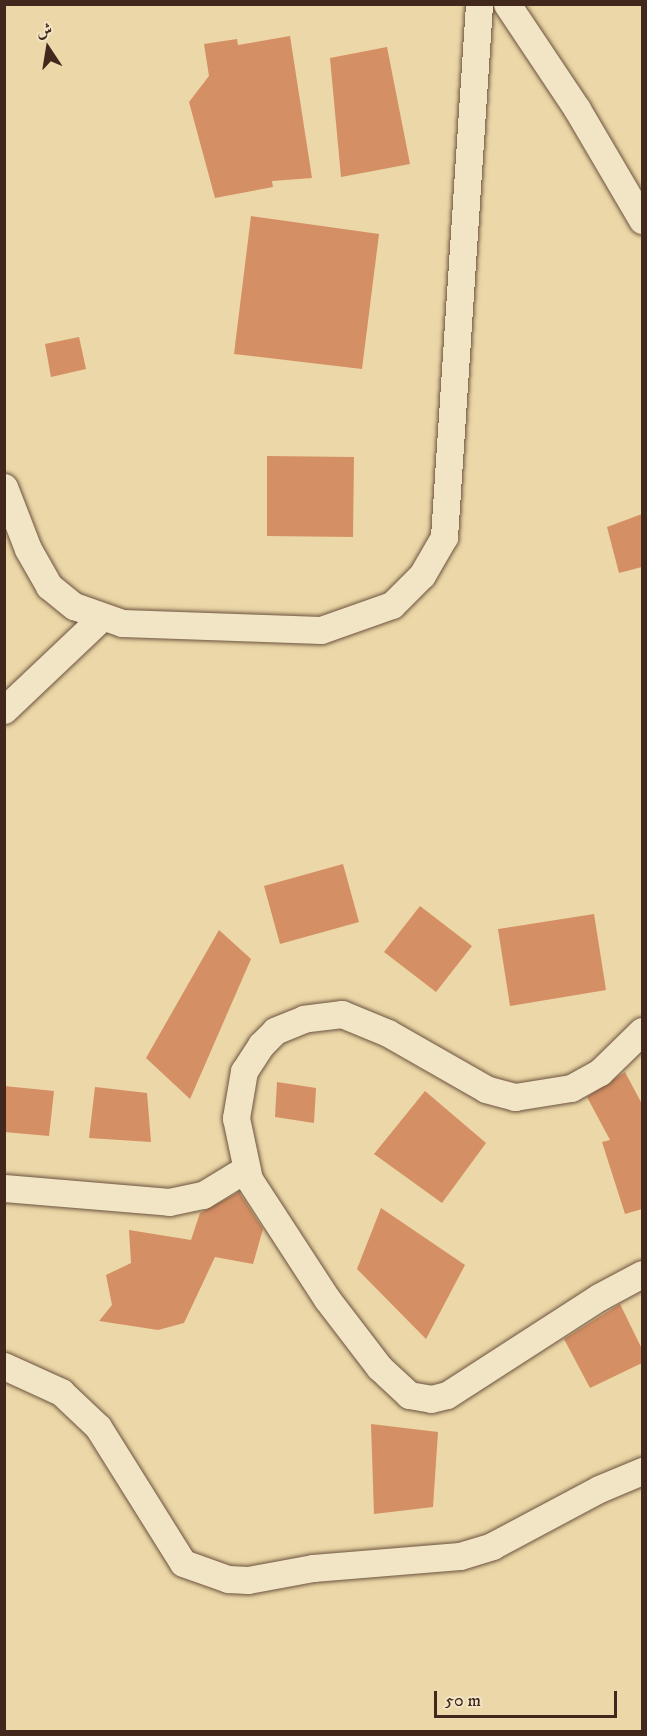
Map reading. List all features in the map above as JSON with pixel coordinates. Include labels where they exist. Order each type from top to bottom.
[{"type":"street","points":[[4,487],[28,549],[49,586],[74,606],[101,618],[122,623],[321,630],[392,605],[422,575],[444,537],[479,4]]},
{"type":"street","points":[[507,4],[577,109],[642,220]]},
{"type":"street","points":[[4,710],[101,618]]},
{"type":"street","points":[[642,1031],[600,1072],[571,1088],[515,1097],[486,1089],[388,1033],[342,1014],[304,1019],[274,1031],[244,1071],[236,1118],[244,1170],[327,1299],[379,1367],[410,1395],[431,1399],[447,1395],[599,1297],[642,1274]]},
{"type":"street","points":[[4,1188],[169,1202],[203,1195],[244,1170]]},
{"type":"street","points":[[4,1366],[61,1392],[98,1427],[183,1563],[228,1579],[248,1580],[313,1568],[460,1556],[492,1546],[599,1489],[642,1471]]},
{"type":"building","points":[[290,36],[312,178],[272,181],[273,187],[215,198],[189,102],[209,76],[204,44],[237,39],[238,45]]},
{"type":"building","points":[[387,47],[410,164],[341,177],[330,58]]},
{"type":"building","points":[[251,216],[379,234],[362,369],[234,354]]},
{"type":"building","points":[[79,337],[86,369],[51,377],[45,344]]},
{"type":"building","points":[[267,456],[354,457],[353,537],[267,536]]},
{"type":"building","points":[[642,514],[642,567],[619,573],[607,527]]},
{"type":"building","points":[[343,864],[359,922],[280,944],[264,886]]},
{"type":"building","points":[[420,906],[472,946],[436,992],[384,952]]},
{"type":"building","points":[[594,914],[606,990],[510,1006],[498,929]]},
{"type":"building","points":[[219,930],[251,959],[190,1099],[146,1058]]},
{"type":"building","points":[[625,1072],[642,1104],[642,1209],[625,1214],[602,1142],[610,1140],[587,1097]]},
{"type":"building","points":[[277,1082],[316,1088],[314,1123],[275,1117]]},
{"type":"building","points":[[4,1086],[54,1091],[49,1136],[4,1132]]},
{"type":"building","points":[[95,1087],[147,1093],[151,1142],[89,1138]]},
{"type":"building","points":[[425,1091],[486,1143],[442,1203],[374,1154]]},
{"type":"building","points":[[239,1192],[263,1229],[253,1264],[215,1257],[184,1323],[158,1330],[99,1321],[112,1305],[106,1275],[131,1263],[129,1230],[191,1240],[200,1213]]},
{"type":"building","points":[[381,1208],[465,1265],[426,1339],[357,1269]]},
{"type":"building","points":[[620,1304],[642,1349],[642,1363],[590,1388],[564,1339]]},
{"type":"building","points":[[371,1424],[438,1432],[433,1507],[374,1514]]}]
